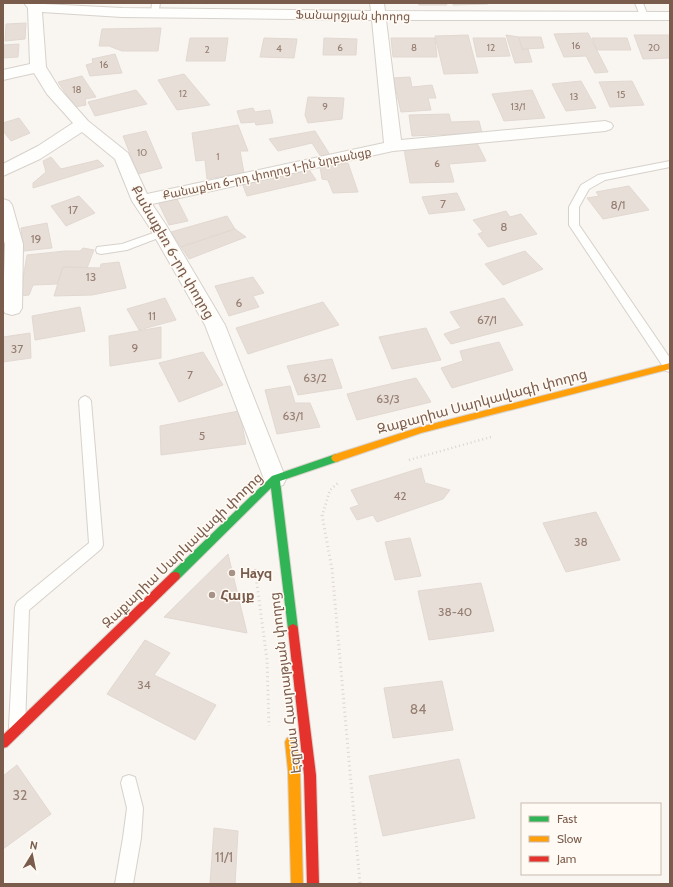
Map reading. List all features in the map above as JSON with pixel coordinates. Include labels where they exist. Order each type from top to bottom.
[{"type":"main road","name":"Զաքարիա Սարկավագի փողոց","points":[[3,743],[268,489],[420,430],[669,367]]},
{"type":"main road","name":"Էզրաս Հասրաթյան փողոց","points":[[268,489],[310,775],[313,884]]},
{"type":"main road","name":"Էզրաս Հասրաթյան փողոց","points":[[290,732],[294,771],[297,884]]},
{"type":"street","name":"Ֆանարջյան փողոց","points":[[33,5],[71,10],[156,8],[641,9],[670,16]]},
{"type":"street","name":"Քանաքեռ 6-րդ փողոց","points":[[33,5],[38,67],[53,91],[82,124],[122,157],[141,201],[162,233],[215,325],[268,489]]},
{"type":"street","points":[[378,9],[393,146]]},
{"type":"street","points":[[3,75],[38,67]]},
{"type":"street","points":[[3,171],[32,157],[65,137],[82,124]]},
{"type":"street","name":"Քանաքեռ 6-րդ փողոց 1-ին նրբանցք","points":[[141,201],[393,146],[605,126]]},
{"type":"street","points":[[3,205],[14,244],[12,308]]},
{"type":"lane","points":[[669,367],[574,225],[574,207],[585,187],[602,177],[670,164]]},
{"type":"lane","points":[[101,250],[122,247],[162,233]]},
{"type":"lane","points":[[17,729],[22,606],[96,545],[85,401]]},
{"type":"lane","points":[[124,884],[132,838],[134,808],[129,783]]},
{"type":"path","points":[[404,461],[494,436]]},
{"type":"path","points":[[340,481],[330,490],[322,516],[332,570],[360,884]]},
{"type":"building","points":[[418,3],[446,3],[447,5],[419,5]]},
{"type":"building","points":[[453,3],[488,3],[488,4],[453,5]]},
{"type":"building","points":[[26,23],[25,39],[5,41],[6,24]]},
{"type":"building","points":[[161,28],[158,51],[122,51],[109,46],[99,46],[102,29]]},
{"type":"building","points":[[588,33],[608,72],[595,73],[586,56],[564,57],[554,34]]},
{"type":"building","points":[[468,35],[478,73],[444,74],[435,36]]},
{"type":"building","points":[[506,35],[519,37],[522,49],[528,49],[532,62],[515,63]]},
{"type":"building","points":[[634,35],[670,35],[670,58],[643,59]]},
{"type":"building","points":[[519,37],[541,37],[544,48],[522,49]]},
{"type":"building","points":[[190,38],[228,38],[225,61],[186,61]]},
{"type":"building","points":[[264,38],[297,39],[294,58],[260,57]]},
{"type":"building","points":[[324,38],[357,39],[356,55],[323,55]]},
{"type":"building","points":[[391,38],[435,38],[437,57],[393,57]]},
{"type":"building","points":[[473,38],[505,38],[510,56],[477,57]]},
{"type":"building","points":[[592,38],[627,38],[631,50],[597,50]]},
{"type":"building","points":[[19,44],[18,57],[3,58],[3,45]]},
{"type":"building","points":[[115,54],[122,73],[90,76],[86,65],[93,63],[92,59]]},
{"type":"building","points":[[184,74],[210,105],[177,110],[158,80]]},
{"type":"building","points":[[82,76],[96,97],[85,99],[86,105],[75,107],[58,82]]},
{"type":"building","points":[[410,77],[412,87],[432,85],[436,98],[428,98],[431,110],[401,112],[393,78]]},
{"type":"building","points":[[581,81],[596,108],[566,111],[552,84]]},
{"type":"building","points":[[632,81],[644,105],[610,107],[599,82]]},
{"type":"building","points":[[136,90],[147,104],[95,116],[88,102]]},
{"type":"building","points":[[532,90],[545,118],[504,121],[492,94]]},
{"type":"building","points":[[308,97],[344,98],[342,119],[308,123],[305,115]]},
{"type":"building","points":[[253,108],[255,112],[270,110],[273,123],[256,125],[255,122],[241,123],[237,111]]},
{"type":"building","points":[[449,114],[451,122],[479,121],[482,133],[412,136],[409,115]]},
{"type":"building","points":[[19,118],[30,133],[11,141],[3,131],[3,123]]},
{"type":"building","points":[[238,125],[248,151],[240,151],[244,173],[207,179],[205,160],[196,161],[192,133]]},
{"type":"building","points":[[146,131],[162,168],[138,174],[123,136]]},
{"type":"building","points":[[315,131],[330,155],[321,157],[312,143],[278,151],[269,139]]},
{"type":"building","points":[[477,143],[486,161],[449,164],[454,182],[410,183],[404,149]]},
{"type":"building","points":[[51,157],[61,169],[98,160],[104,166],[33,188],[33,183],[46,172],[43,161]]},
{"type":"building","points":[[348,163],[358,192],[333,193],[328,180],[322,179],[320,167]]},
{"type":"building","points":[[308,168],[316,180],[247,196],[242,183]]},
{"type":"building","points":[[629,186],[649,210],[603,219],[587,198],[599,196],[596,192]]},
{"type":"building","points":[[457,193],[465,210],[429,214],[422,197]]},
{"type":"building","points":[[79,196],[95,213],[66,226],[51,206]]},
{"type":"building","points":[[176,197],[188,221],[169,225],[158,202]]},
{"type":"building","points":[[506,211],[510,217],[521,214],[537,234],[488,247],[478,234],[483,232],[473,220]]},
{"type":"building","points":[[227,216],[235,229],[181,247],[171,232]]},
{"type":"building","points":[[47,223],[52,248],[24,251],[21,228]]},
{"type":"building","points":[[235,229],[246,237],[189,259],[181,247]]},
{"type":"building","points":[[83,248],[94,250],[87,268],[63,267],[57,284],[33,285],[29,295],[20,296],[27,255],[80,251]]},
{"type":"building","points":[[525,251],[543,269],[503,285],[485,264]]},
{"type":"building","points":[[119,262],[126,288],[92,295],[54,296],[63,267],[100,268],[101,264]]},
{"type":"building","points":[[253,277],[264,293],[253,296],[259,307],[229,316],[215,286]]},
{"type":"building","points":[[165,298],[176,320],[139,330],[127,309]]},
{"type":"building","points":[[504,298],[523,325],[451,344],[444,334],[461,328],[450,312]]},
{"type":"building","points":[[323,302],[339,325],[248,354],[236,328]]},
{"type":"building","points":[[80,307],[85,331],[35,340],[32,316]]},
{"type":"building","points":[[161,327],[161,358],[110,366],[109,336]]},
{"type":"building","points":[[426,328],[441,360],[392,369],[379,337]]},
{"type":"building","points":[[30,333],[31,358],[3,362],[3,337]]},
{"type":"building","points":[[499,342],[513,370],[452,388],[441,368],[463,361],[460,351]]},
{"type":"building","points":[[203,352],[223,385],[179,402],[159,363]]},
{"type":"building","points":[[332,359],[342,388],[298,395],[287,366]]},
{"type":"building","points":[[416,378],[431,402],[357,420],[347,394]]},
{"type":"building","points":[[290,386],[295,403],[310,403],[320,427],[277,434],[265,390]]},
{"type":"building","points":[[239,411],[246,444],[161,455],[160,426]]},
{"type":"building","points":[[421,468],[425,483],[450,490],[443,499],[377,522],[373,515],[357,520],[350,508],[359,505],[351,490]]},
{"type":"building","points":[[596,512],[620,560],[566,572],[543,523]]},
{"type":"building","points":[[410,538],[421,576],[395,580],[385,542]]},
{"type":"building","name":"Հայք","points":[[228,554],[247,633],[164,617]]},
{"type":"building","points":[[481,583],[494,631],[429,640],[418,591]]},
{"type":"building","points":[[145,640],[170,653],[154,675],[216,705],[195,740],[107,694]]},
{"type":"building","points":[[442,681],[453,730],[393,738],[384,688]]},
{"type":"building","points":[[459,759],[475,818],[383,836],[369,776]]},
{"type":"building","points":[[17,765],[51,814],[3,849],[3,776]]},
{"type":"building","points":[[214,828],[238,831],[235,884],[210,884]]},
{"type":"traffic: fast","points":[[175,576],[275,479],[336,458]]},
{"type":"traffic: fast","points":[[275,479],[293,629]]},
{"type":"traffic: slow","points":[[336,458],[420,430],[670,366]]},
{"type":"traffic: slow","points":[[291,742],[294,771],[297,884]]},
{"type":"traffic: jam","points":[[3,743],[175,576]]},
{"type":"traffic: jam","points":[[293,629],[310,775],[313,884]]},
{"type":"place","name":"Hayq","points":[[232,573]]},
{"type":"place","name":"Հայք","points":[[212,595]]}]
